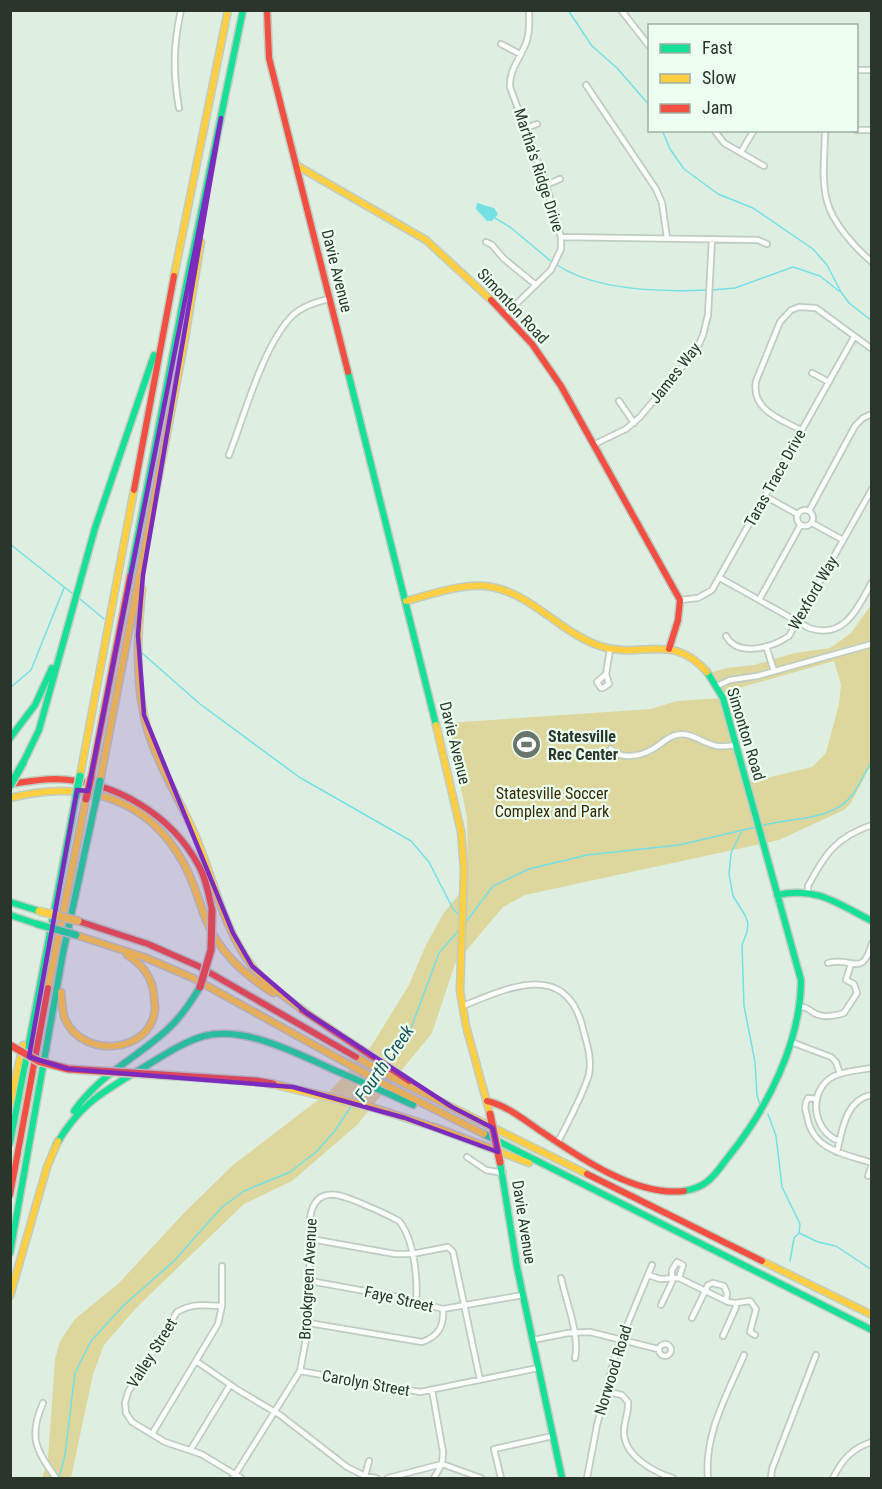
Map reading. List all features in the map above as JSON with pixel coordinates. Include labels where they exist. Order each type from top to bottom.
[{"type":"main road","points":[[10,1143],[172,288],[228,10]]},
{"type":"main road","points":[[10,1195],[52,968],[243,10]]},
{"type":"main road","name":"Davie Avenue","points":[[267,10],[269,58],[461,831],[464,870],[460,975],[466,1026],[487,1101],[503,1173],[523,1296],[562,1479]]},
{"type":"main road","points":[[268,22],[272,10]]},
{"type":"main road","points":[[10,1253],[63,953],[100,781],[183,350],[221,118]]},
{"type":"main road","name":"Simonton Road","points":[[296,165],[426,240],[506,314],[548,364],[595,444],[680,600]]},
{"type":"main road","points":[[10,785],[39,730],[78,586],[107,491],[153,361],[172,288]]},
{"type":"main road","points":[[161,466],[143,575],[138,634],[138,670],[144,715],[151,740],[200,845],[239,945],[259,974],[285,998],[375,1058],[398,1077]]},
{"type":"main road","points":[[405,601],[476,586],[501,589],[591,642],[610,649],[645,647],[669,649],[678,620],[680,600]]},
{"type":"main road","points":[[10,738],[39,699],[65,634]]},
{"type":"main road","name":"Simonton Road","points":[[487,1101],[501,1104],[584,1158],[644,1188],[666,1192],[696,1189],[711,1178],[755,1122],[791,1042],[800,1007],[801,980],[723,698],[709,673],[698,663],[669,649]]},
{"type":"main road","points":[[10,785],[47,780],[72,780],[104,787],[138,802],[167,824],[189,850],[202,873],[212,910],[213,932],[211,953],[200,987],[184,1013],[166,1034],[119,1065],[89,1091],[67,1120],[47,1167],[10,1296]]},
{"type":"main road","points":[[10,798],[49,789],[77,789],[110,798],[141,814],[162,832],[179,854],[210,929],[229,959],[250,978],[307,1013]]},
{"type":"main road","points":[[777,895],[790,891],[808,891],[823,896],[872,921]]},
{"type":"main road","points":[[10,902],[148,944],[198,966],[367,1064],[398,1077],[452,1107],[872,1315]]},
{"type":"main road","points":[[10,915],[144,957],[193,978],[361,1070],[387,1089]]},
{"type":"main road","points":[[63,953],[60,1006],[65,1021],[73,1033],[83,1041],[96,1047],[111,1048],[135,1041],[148,1028],[154,1014],[156,996],[151,979],[143,967],[110,946]]},
{"type":"main road","points":[[10,1104],[17,1067],[40,984]]},
{"type":"main road","points":[[56,1145],[67,1126],[83,1107],[102,1092],[184,1043],[205,1036],[224,1034],[266,1041],[353,1078],[387,1089],[872,1330]]},
{"type":"main road","points":[[10,1046],[38,1061],[68,1069],[256,1081],[301,1089],[371,1107],[440,1129],[570,1179]]},
{"type":"street","points":[[179,108],[173,70],[181,10]]},
{"type":"street","name":"Martha's Ridge Drive","points":[[506,314],[536,285],[557,260],[561,249],[561,237],[546,184],[510,87],[512,70],[529,33],[529,10]]},
{"type":"street","points":[[621,10],[648,44]]},
{"type":"street","points":[[501,44],[520,54]]},
{"type":"street","points":[[586,85],[656,189],[662,203],[667,238]]},
{"type":"street","points":[[526,128],[537,124]]},
{"type":"street","points":[[716,132],[724,143],[764,166]]},
{"type":"street","points":[[741,153],[753,132]]},
{"type":"street","points":[[825,132],[824,187],[827,203],[833,216],[852,243],[872,262]]},
{"type":"street","points":[[546,184],[560,179]]},
{"type":"street","points":[[561,237],[712,238],[758,240],[767,244]]},
{"type":"street","name":"James Way","points":[[595,444],[634,423],[688,361],[703,335],[708,315],[712,238]]},
{"type":"street","points":[[486,242],[536,285]]},
{"type":"street","points":[[229,455],[265,361],[281,329],[293,315],[304,308],[330,299]]},
{"type":"street","points":[[801,430],[761,406],[754,390],[780,322],[791,310],[809,306],[816,308],[872,349]]},
{"type":"street","name":"Taras Trace Drive","points":[[680,600],[705,595],[712,590],[720,578],[854,337]]},
{"type":"street","points":[[812,373],[829,382]]},
{"type":"street","points":[[619,401],[634,423]]},
{"type":"street","points":[[809,511],[855,426],[863,418],[872,414]]},
{"type":"street","name":"Wexford Way","points":[[766,646],[789,636],[869,499],[872,489]]},
{"type":"street","points":[[765,496],[797,514]]},
{"type":"street","points":[[800,526],[796,520],[797,514],[802,510],[809,511]]},
{"type":"street","points":[[809,511],[813,518],[812,523]]},
{"type":"street","points":[[812,523],[843,540]]},
{"type":"street","points":[[800,526],[808,526],[812,523]]},
{"type":"street","points":[[759,600],[800,526]]},
{"type":"street","points":[[720,578],[809,627],[823,630],[841,626],[852,618],[872,582]]},
{"type":"street","points":[[726,636],[730,642],[742,648],[766,646],[774,671]]},
{"type":"street","points":[[717,686],[872,644]]},
{"type":"street","points":[[606,674],[610,649]]},
{"type":"street","points":[[611,749],[614,753],[622,755],[641,754],[651,751],[678,735],[689,736],[719,747],[736,744]]},
{"type":"street","points":[[808,891],[808,885],[827,853],[846,836],[872,825]]},
{"type":"street","points":[[828,963],[840,960],[859,964],[866,960],[872,943]]},
{"type":"street","points":[[800,1007],[808,1007],[820,1015],[830,1016],[844,1013],[857,993],[854,984],[846,980],[851,964]]},
{"type":"street","points":[[463,1006],[507,988],[530,984],[548,985],[570,998],[582,1023],[590,1062],[589,1076],[558,1142]]},
{"type":"street","points":[[791,1042],[831,1057],[836,1062],[840,1074]]},
{"type":"street","points":[[839,1141],[828,1135],[820,1125],[816,1111],[817,1099],[826,1083],[840,1074],[872,1068]]},
{"type":"street","points":[[837,1152],[853,1104],[860,1098],[872,1095]]},
{"type":"street","points":[[817,1099],[808,1098],[806,1102],[808,1123],[813,1134],[821,1144],[872,1164],[868,1176]]},
{"type":"street","points":[[467,1157],[486,1170],[503,1173]]},
{"type":"street","name":"Brookgreen Avenue","points":[[236,1478],[300,1371],[309,1323],[312,1207],[325,1195],[338,1194],[399,1221],[405,1228],[412,1254],[417,1282],[416,1302]]},
{"type":"street","points":[[311,1239],[395,1254],[412,1254],[448,1247],[453,1252],[480,1380]]},
{"type":"street","points":[[661,1305],[672,1282],[672,1270],[677,1262],[683,1265],[679,1278]]},
{"type":"street","name":"Norwood Road","points":[[587,1479],[605,1391],[620,1340],[652,1265]]},
{"type":"street","points":[[152,1434],[218,1324],[222,1306],[222,1266]]},
{"type":"street","points":[[648,1275],[660,1279],[679,1278],[726,1301],[735,1303],[750,1301],[756,1308],[750,1332],[755,1335]]},
{"type":"street","points":[[561,1278],[577,1349],[575,1358]]},
{"type":"street","name":"Faye Street","points":[[310,1281],[443,1309],[523,1296]]},
{"type":"street","points":[[692,1318],[708,1285],[718,1283],[724,1286],[727,1293],[726,1301]]},
{"type":"street","points":[[723,1335],[736,1308],[735,1303]]},
{"type":"street","name":"Valley Street","points":[[222,1306],[197,1304],[186,1306],[177,1312],[128,1392],[125,1403],[126,1413],[132,1422],[170,1444],[191,1449],[236,1478]]},
{"type":"street","points":[[309,1323],[422,1342],[437,1334],[442,1327],[443,1309]]},
{"type":"street","points":[[532,1340],[574,1332],[590,1332],[658,1349]]},
{"type":"street","points":[[708,1479],[707,1457],[712,1431],[744,1355]]},
{"type":"street","points":[[771,1479],[772,1469],[816,1355]]},
{"type":"street","points":[[196,1361],[230,1385],[274,1411],[347,1467],[364,1476],[376,1479]]},
{"type":"street","name":"Carolyn Street","points":[[300,1371],[407,1390],[432,1390],[538,1368]]},
{"type":"street","points":[[191,1449],[230,1385]]},
{"type":"street","points":[[432,1390],[443,1452],[442,1464],[434,1479]]},
{"type":"street","points":[[605,1391],[622,1395],[628,1402],[624,1434],[627,1447],[637,1459],[673,1479]]},
{"type":"street","points":[[43,1404],[37,1417],[35,1442],[40,1456],[55,1478]]},
{"type":"street","points":[[501,1479],[494,1449],[553,1436]]},
{"type":"street","points":[[833,1479],[853,1450],[872,1442]]},
{"type":"street","points":[[364,1476],[369,1461]]},
{"type":"street","points":[[388,1479],[442,1464],[481,1479]]},
{"type":"highlighted area","points":[[221,118],[143,575],[138,635],[144,715],[233,933],[252,966],[307,1013],[452,1107],[493,1128],[498,1152],[405,1118],[293,1087],[68,1069],[29,1057],[77,790],[88,791]]},
{"type":"green space","name":"Statesville Soccer Complex and Park","points":[[871,605],[871,765],[851,803],[844,810],[779,840],[525,895],[503,907],[455,964],[432,1033],[357,1125],[292,1181],[244,1204],[137,1307],[104,1345],[93,1374],[71,1478],[42,1478],[48,1459],[55,1359],[60,1341],[75,1319],[119,1283],[183,1214],[233,1165],[331,1090],[372,1045],[409,985],[426,945],[443,914],[468,883],[467,818],[448,723],[651,709],[677,701],[723,698],[749,782],[812,767],[826,753],[839,704],[841,685],[834,661],[721,693],[709,673],[754,665],[795,653],[830,648],[851,633]]},
{"type":"water","points":[[477,203],[494,208],[498,214],[492,221],[487,221],[476,209]]},
{"type":"waterway","points":[[568,10],[592,46],[617,68],[648,104]]},
{"type":"waterway","points":[[663,132],[670,149],[684,169],[718,194],[753,208],[813,249],[827,265],[849,303],[872,321]]},
{"type":"waterway","points":[[495,218],[510,227],[552,262]]},
{"type":"waterway","points":[[557,265],[573,274],[610,285],[650,290],[707,290]]},
{"type":"waterway","points":[[712,290],[735,288],[793,267],[820,276],[839,291]]},
{"type":"waterway","points":[[10,544],[73,594]]},
{"type":"waterway","points":[[10,688],[31,670],[64,588]]},
{"type":"waterway","points":[[80,599],[104,619]]},
{"type":"waterway","points":[[142,653],[200,704],[299,777],[411,841],[429,862],[453,909],[459,915]]},
{"type":"waterway","name":"Fourth Creek","points":[[761,826],[834,810],[853,794],[872,761]]},
{"type":"waterway","name":"Fourth Creek","points":[[466,922],[493,886],[529,869],[587,855],[679,845],[756,827]]},
{"type":"waterway","points":[[741,833],[731,853],[729,874],[733,896],[748,923],[742,945],[744,1006],[755,1062],[757,1095],[760,1105]]},
{"type":"waterway","name":"Fourth Creek","points":[[389,1062],[411,1028],[439,953],[459,930]]},
{"type":"waterway","name":"Fourth Creek","points":[[357,1099],[366,1089]]},
{"type":"waterway","name":"Fourth Creek","points":[[59,1478],[65,1455],[75,1373],[91,1341],[124,1305],[174,1261],[222,1207],[244,1191],[290,1172],[316,1152],[334,1132],[352,1105]]},
{"type":"waterway","points":[[768,1114],[776,1136],[782,1187],[800,1224],[799,1233],[818,1242],[836,1246],[872,1270]]},
{"type":"waterway","points":[[790,1261],[794,1238],[798,1234]]},
{"type":"traffic: fast","points":[[130,576],[185,291],[243,10]]},
{"type":"traffic: fast","points":[[23,763],[39,730],[95,528],[154,355]]},
{"type":"traffic: fast","points":[[348,372],[436,725]]},
{"type":"traffic: fast","points":[[10,738],[35,705],[52,668]]},
{"type":"traffic: fast","points":[[684,1191],[706,1183],[715,1174],[743,1137],[768,1096],[779,1074],[795,1027],[801,980],[723,698],[707,672]]},
{"type":"traffic: fast","points":[[10,786],[23,763]]},
{"type":"traffic: fast","points":[[76,796],[80,776]]},
{"type":"traffic: fast","points":[[96,800],[100,781]]},
{"type":"traffic: fast","points":[[10,1143],[76,796]]},
{"type":"traffic: fast","points":[[10,1253],[63,953],[96,800]]},
{"type":"traffic: fast","points":[[777,895],[804,893],[827,898],[872,921]]},
{"type":"traffic: fast","points":[[10,902],[39,911]]},
{"type":"traffic: fast","points":[[10,915],[37,924]]},
{"type":"traffic: fast","points":[[37,924],[76,935]]},
{"type":"traffic: fast","points":[[74,1111],[96,1086],[174,1023],[200,987]]},
{"type":"traffic: fast","points":[[56,1145],[73,1120],[102,1093],[178,1047],[204,1036],[220,1034],[254,1038],[270,1043],[413,1105]]},
{"type":"traffic: fast","points":[[484,1134],[872,1330]]},
{"type":"traffic: fast","points":[[500,1162],[517,1267],[562,1478]]},
{"type":"traffic: slow","points":[[174,276],[228,10]]},
{"type":"traffic: slow","points":[[296,165],[426,240],[491,300]]},
{"type":"traffic: slow","points":[[100,781],[183,350],[201,242]]},
{"type":"traffic: slow","points":[[80,776],[134,490]]},
{"type":"traffic: slow","points":[[406,601],[460,587],[492,587],[521,598],[572,632],[600,646],[629,650],[668,649],[694,660],[707,672]]},
{"type":"traffic: slow","points":[[142,589],[138,668],[141,700],[148,732],[167,778],[196,837],[226,920],[242,951],[264,979],[307,1013]]},
{"type":"traffic: slow","points":[[436,725],[461,831],[464,870],[460,991],[466,1026],[490,1114]]},
{"type":"traffic: slow","points":[[10,798],[62,791],[86,793],[110,798],[131,808],[151,822],[169,841],[184,864],[209,928],[223,950],[241,969],[273,993]]},
{"type":"traffic: slow","points":[[48,988],[86,799]]},
{"type":"traffic: slow","points":[[39,911],[78,921]]},
{"type":"traffic: slow","points":[[76,935],[144,957],[193,978],[390,1087],[484,1134]]},
{"type":"traffic: slow","points":[[61,992],[65,1019],[74,1032],[86,1041],[115,1046],[142,1035],[151,1024],[155,1009],[153,988],[142,967],[127,955]]},
{"type":"traffic: slow","points":[[10,1104],[23,1045]]},
{"type":"traffic: slow","points":[[356,1057],[395,1079],[587,1174]]},
{"type":"traffic: slow","points":[[273,1084],[371,1107]]},
{"type":"traffic: slow","points":[[371,1107],[440,1129],[529,1163]]},
{"type":"traffic: slow","points":[[10,1296],[47,1167],[58,1141]]},
{"type":"traffic: slow","points":[[762,1261],[872,1315]]},
{"type":"traffic: jam","points":[[267,10],[269,58],[348,372]]},
{"type":"traffic: jam","points":[[134,490],[174,276]]},
{"type":"traffic: jam","points":[[491,300],[532,344],[561,386],[680,600],[678,620],[669,649]]},
{"type":"traffic: jam","points":[[91,777],[130,576]]},
{"type":"traffic: jam","points":[[86,799],[91,777]]},
{"type":"traffic: jam","points":[[10,784],[50,779],[78,781],[99,786],[139,804],[157,816],[187,847],[204,876],[212,910]]},
{"type":"traffic: jam","points":[[200,987],[211,950],[212,910]]},
{"type":"traffic: jam","points":[[78,921],[148,944],[198,966],[356,1057]]},
{"type":"traffic: jam","points":[[10,1195],[48,988]]},
{"type":"traffic: jam","points":[[302,1010],[409,1081]]},
{"type":"traffic: jam","points":[[10,1045],[38,1061],[68,1069],[273,1084]]},
{"type":"traffic: jam","points":[[487,1101],[509,1110],[610,1174],[647,1188],[684,1191]]},
{"type":"traffic: jam","points":[[490,1114],[500,1162]]},
{"type":"traffic: jam","points":[[587,1174],[762,1261]]},
{"type":"place","name":"Statesville Rec Center","points":[[527,745]]}]
